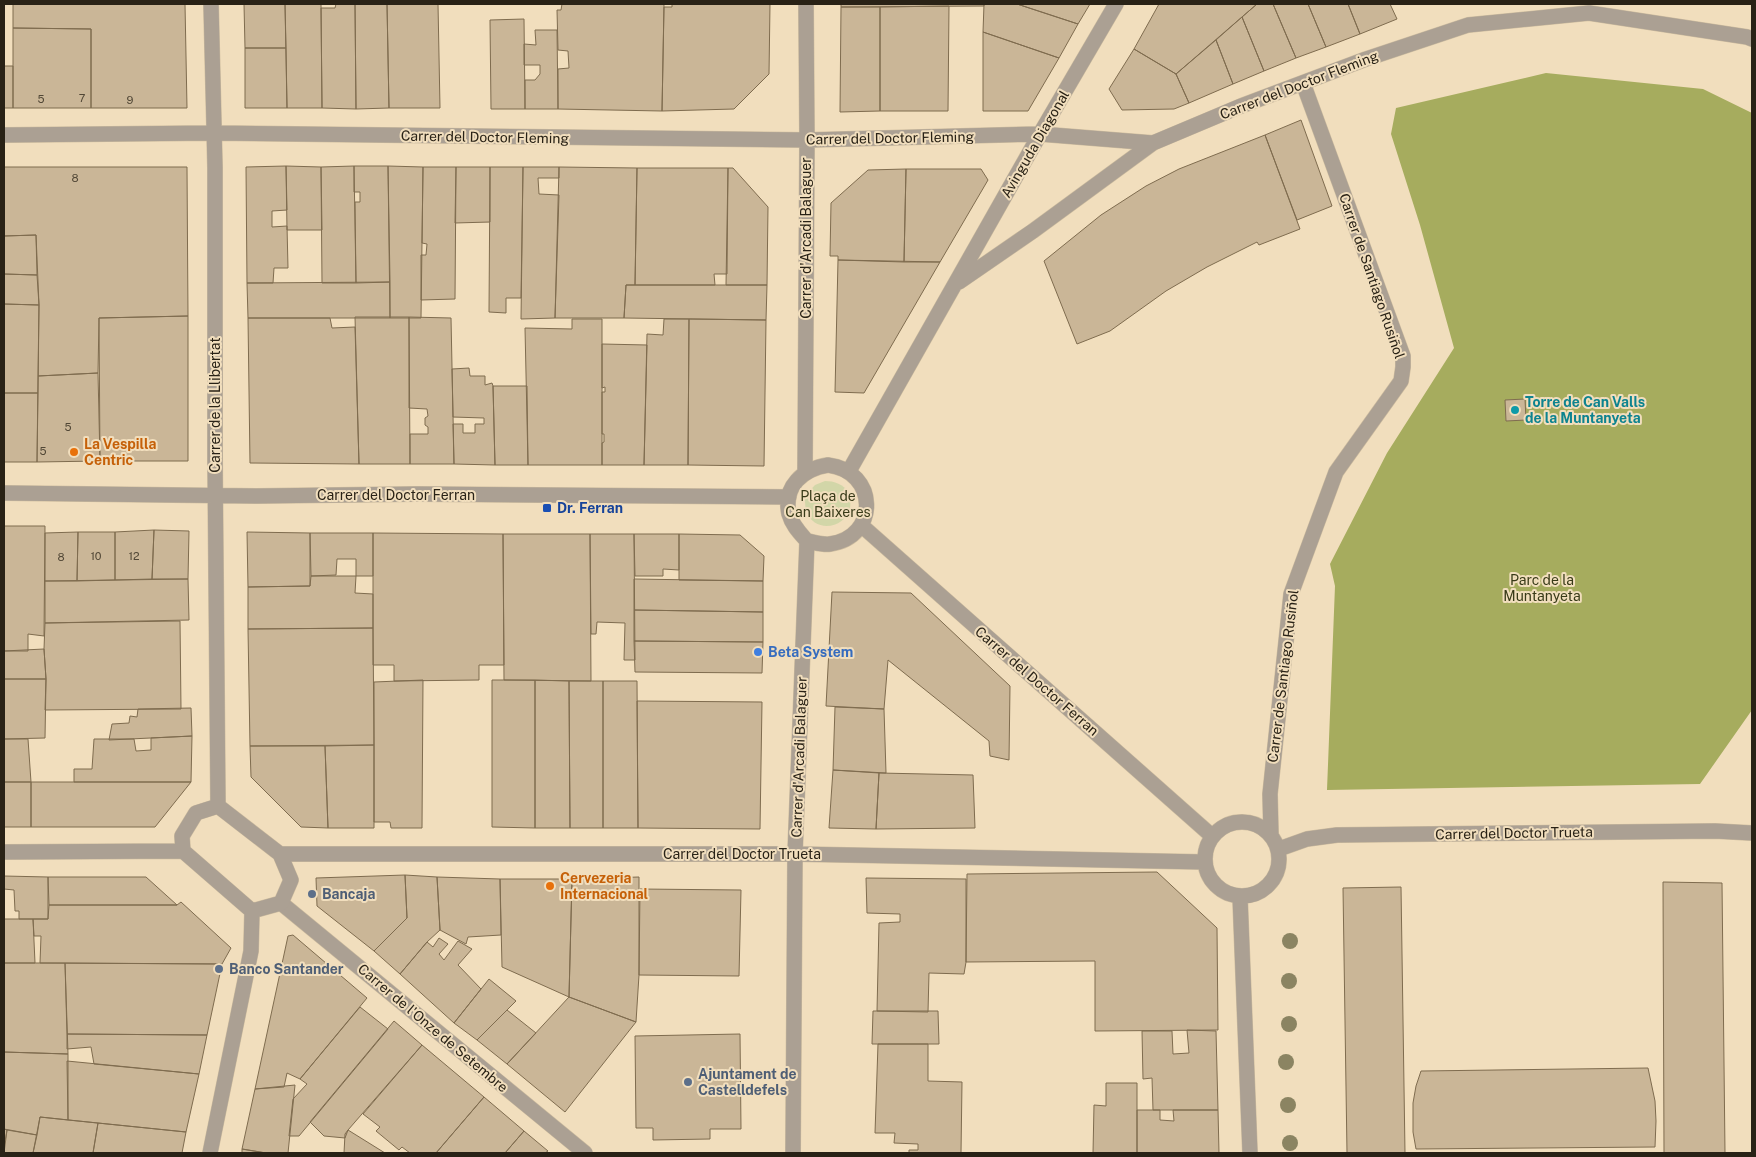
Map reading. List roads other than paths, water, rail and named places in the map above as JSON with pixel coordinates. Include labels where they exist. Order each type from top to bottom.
[{"type":"street","name":"Carrer de la Llibertat","points":[[211,4],[214,134],[218,806]]},
{"type":"street","name":"Carrer d'Arcadi Balaguer","points":[[804,472],[807,140],[806,4]]},
{"type":"street","name":"Avinguda Diagonal","points":[[849,471],[1116,4]]},
{"type":"street","name":"Carrer del Doctor Fleming","points":[[4,135],[214,134],[807,140],[1040,134],[1153,143],[1241,106],[1366,59],[1468,25],[1588,13],[1747,36],[1752,40]]},
{"type":"street","name":"Carrer de Santiago Rusiñol","points":[[1271,835],[1270,794],[1291,594],[1336,472],[1401,381],[1403,367],[1403,356],[1303,84]]},
{"type":"street","name":"Avinguda Diagonal","points":[[955,284],[1034,230],[1153,143]]},
{"type":"street","points":[[828,465],[849,471],[858,480],[865,492],[867,506],[861,525],[845,540],[828,544],[806,541],[795,527],[789,514],[789,497],[795,482],[804,472],[814,467],[828,465]]},
{"type":"street","name":"Carrer del Doctor Ferran","points":[[4,493],[215,496],[426,494],[789,497]]},
{"type":"street","name":"Carrer del Doctor Ferran","points":[[861,525],[1212,836]]},
{"type":"street","name":"Carrer d'Arcadi Balaguer","points":[[793,1153],[795,854],[806,541]]},
{"type":"street","points":[[183,851],[182,836],[196,814],[218,806],[280,854],[291,880],[282,903],[252,911]]},
{"type":"street","points":[[1245,822],[1261,826],[1271,835],[1279,850],[1279,864],[1274,880],[1258,894],[1240,898],[1218,889],[1209,878],[1204,862],[1206,848],[1212,836],[1224,826],[1245,822]]},
{"type":"street","name":"Carrer del Doctor Trueta","points":[[1279,850],[1307,839],[1337,835],[1752,832]]},
{"type":"street","points":[[4,852],[183,851],[252,911]]},
{"type":"street","name":"Carrer del Doctor Trueta","points":[[280,854],[795,854],[1204,862]]},
{"type":"street","points":[[1240,898],[1250,1153]]},
{"type":"street","name":"Carrer de l'Onze de Setembre","points":[[282,903],[584,1153]]},
{"type":"street","points":[[210,1153],[251,951],[252,911]]},
{"type":"place","name":"Torre de Can Valls de la Muntanyeta","points":[[1515,410]]},
{"type":"place","name":"La Vespilla Centric","points":[[74,452]]},
{"type":"place","name":"Dr. Ferran","points":[[547,508]]},
{"type":"place","name":"Beta System","points":[[758,652]]},
{"type":"place","name":"Cervezeria Internacional","points":[[550,886]]},
{"type":"place","name":"Bancaja","points":[[312,894]]},
{"type":"place","name":"Banco Santander","points":[[219,969]]},
{"type":"place","name":"Ajuntament de Castelldefels","points":[[688,1082]]},
{"type":"park label","name":"Plaça de Can Baixeres","points":[[828,504]]},
{"type":"park label","name":"Parc de la Muntanyeta","points":[[1542,588]]}]
